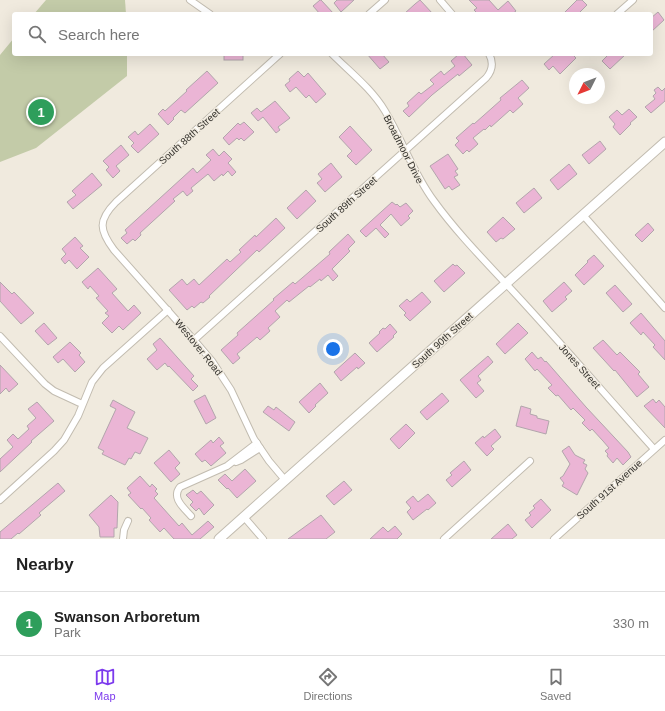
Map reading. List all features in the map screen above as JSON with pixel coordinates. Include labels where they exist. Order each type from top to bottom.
[{"type":"main road","name":"South 90th Street","points":[[219,539],[665,142]]},
{"type":"street","points":[[371,12],[385,0]]},
{"type":"street","points":[[440,0],[450,12]]},
{"type":"street","points":[[619,12],[633,0]]},
{"type":"street","points":[[193,1],[207,12]]},
{"type":"street","name":"South 88th Street","points":[[103,222],[107,211],[116,202],[278,56]]},
{"type":"street","name":"Broadmoor Drive","points":[[334,56],[355,75],[375,97],[396,130],[405,152],[424,188],[468,243],[505,284]]},
{"type":"street","name":"South 89th Street","points":[[194,340],[486,78],[492,65],[490,56]]},
{"type":"street","points":[[583,215],[665,308]]},
{"type":"street","name":"Westover Road","points":[[103,222],[105,236],[111,246],[194,340],[224,378],[258,446],[285,480]]},
{"type":"street","name":"Jones Street","points":[[505,284],[654,449]]},
{"type":"street","points":[[0,500],[54,451],[71,430],[92,382],[103,368],[168,310]]},
{"type":"street","points":[[0,336],[45,384],[54,391],[82,404]]},
{"type":"street","name":"South 91st Avenue","points":[[554,539],[665,440]]},
{"type":"street","points":[[191,516],[178,500],[178,490],[182,485],[232,463],[258,446]]},
{"type":"street","points":[[444,539],[530,461]]},
{"type":"street","points":[[244,518],[263,539]]},
{"type":"street","points":[[123,539],[124,530],[128,521]]},
{"type":"green space","points":[[46,0],[125,0],[126,12],[36,12]]},
{"type":"green space","points":[[12,40],[12,56],[127,56],[127,76],[36,148],[0,162],[0,55]]},
{"type":"building","points":[[321,0],[332,12],[318,12],[313,6]]},
{"type":"building","points":[[337,0],[354,0],[341,12],[334,3]]},
{"type":"building","points":[[420,0],[431,12],[406,12]]},
{"type":"building","points":[[469,0],[489,0],[498,10],[508,1],[516,11],[476,12],[474,10],[477,8]]},
{"type":"building","points":[[577,0],[582,0],[587,5],[580,12],[565,12]]},
{"type":"building","points":[[658,12],[664,20],[653,30],[653,16]]},
{"type":"building","points":[[224,56],[243,56],[243,60],[224,60]]},
{"type":"building","points":[[369,56],[384,56],[389,62],[380,69]]},
{"type":"building","points":[[457,56],[465,56],[472,65],[432,95],[409,117],[403,111],[409,106],[407,103],[419,92],[421,94],[434,84],[430,80],[441,71],[444,75],[455,66],[451,61]]},
{"type":"building","points":[[553,56],[574,56],[576,58],[560,74],[553,66],[549,70],[544,64]]},
{"type":"building","points":[[607,56],[624,56],[610,69],[602,61]]},
{"type":"building","points":[[207,71],[218,83],[185,113],[181,110],[168,125],[158,114],[163,109],[165,111]]},
{"type":"building","points":[[298,71],[304,77],[308,73],[326,94],[316,103],[309,95],[306,98],[296,87],[290,92],[285,85]]},
{"type":"building","points":[[522,80],[529,88],[518,98],[523,104],[513,113],[510,110],[491,127],[490,125],[473,138],[478,144],[469,152],[467,150],[463,154],[455,145],[459,141],[456,138],[473,123],[474,124],[501,100],[500,98]]},
{"type":"building","points":[[658,87],[662,91],[665,88],[665,101],[651,113],[645,107],[655,99],[653,96],[656,93],[654,90]]},
{"type":"building","points":[[275,101],[290,118],[278,127],[280,130],[276,133],[263,117],[258,121],[251,113],[257,108],[261,112]]},
{"type":"building","points":[[629,109],[637,117],[620,135],[613,127],[615,124],[609,117],[617,110],[622,115]]},
{"type":"building","points":[[244,122],[254,132],[244,141],[241,138],[239,140],[237,138],[229,145],[223,138],[238,123],[240,125]]},
{"type":"building","points":[[150,124],[159,134],[138,153],[131,146],[134,143],[128,137],[135,131],[138,135]]},
{"type":"building","points":[[350,126],[372,150],[356,165],[347,156],[352,151],[339,137]]},
{"type":"building","points":[[600,141],[606,149],[589,164],[582,155]]},
{"type":"building","points":[[121,145],[129,155],[116,166],[120,171],[113,178],[106,170],[109,167],[103,161]]},
{"type":"building","points":[[213,149],[219,156],[224,151],[232,159],[228,163],[236,172],[232,176],[228,171],[214,181],[208,174],[191,188],[193,191],[187,196],[183,191],[173,199],[175,201],[140,233],[141,235],[135,241],[133,239],[127,244],[121,238],[127,233],[125,230],[193,168],[197,173],[211,160],[206,155]]},
{"type":"building","points":[[448,154],[458,169],[455,171],[458,175],[454,177],[460,185],[452,190],[449,186],[445,189],[430,166]]},
{"type":"building","points":[[331,163],[342,177],[325,192],[317,183],[322,179],[318,174]]},
{"type":"building","points":[[569,164],[577,174],[558,190],[550,180]]},
{"type":"building","points":[[92,173],[102,185],[73,209],[67,202],[76,195],[72,191]]},
{"type":"building","points":[[534,188],[542,198],[524,213],[516,203]]},
{"type":"building","points":[[306,190],[316,201],[297,219],[287,208]]},
{"type":"building","points":[[392,202],[400,207],[406,203],[413,211],[408,216],[410,218],[401,226],[391,214],[380,225],[389,234],[385,238],[376,228],[366,237],[360,231]]},
{"type":"building","points":[[503,217],[515,229],[503,239],[501,238],[496,242],[487,232]]},
{"type":"building","points":[[276,218],[285,228],[259,252],[257,250],[203,303],[201,302],[194,308],[192,306],[187,310],[169,290],[182,279],[187,285],[194,279],[199,285],[227,259],[230,262],[241,252],[239,250],[255,235],[256,237]]},
{"type":"building","points":[[648,223],[654,230],[642,242],[635,235]]},
{"type":"building","points":[[348,234],[355,242],[348,249],[350,251],[332,269],[338,276],[333,281],[328,275],[321,281],[320,279],[310,287],[309,286],[289,302],[287,300],[275,311],[280,317],[268,328],[270,331],[260,340],[257,337],[237,354],[240,358],[233,364],[221,350],[238,335],[237,333],[274,300],[273,299],[293,282],[295,284],[330,254],[329,252]]},
{"type":"building","points":[[75,237],[83,246],[80,248],[89,257],[77,269],[69,260],[65,264],[61,259],[66,254],[62,249]]},
{"type":"building","points":[[594,255],[604,266],[584,285],[575,275]]},
{"type":"building","points":[[453,264],[455,266],[457,265],[465,273],[444,292],[434,281]]},
{"type":"building","points":[[98,268],[117,289],[112,293],[128,311],[134,305],[141,313],[123,330],[119,326],[112,333],[102,323],[109,316],[105,313],[108,311],[96,298],[99,296],[90,286],[88,289],[82,282]]},
{"type":"building","points":[[0,282],[12,294],[14,292],[34,313],[21,324],[0,301]]},
{"type":"building","points":[[564,282],[572,291],[565,297],[567,299],[552,312],[543,301]]},
{"type":"building","points":[[615,285],[632,304],[623,312],[606,293]]},
{"type":"building","points":[[422,292],[431,302],[410,321],[404,315],[406,313],[399,306],[407,299],[410,302]]},
{"type":"building","points":[[641,313],[665,341],[665,360],[653,347],[655,345],[643,332],[641,335],[630,323]]},
{"type":"building","points":[[44,323],[57,338],[48,345],[35,331]]},
{"type":"building","points":[[518,323],[528,333],[505,354],[496,344]]},
{"type":"building","points":[[390,324],[397,332],[393,336],[394,337],[377,352],[369,343],[380,333],[379,332],[383,328],[385,329]]},
{"type":"building","points":[[160,338],[194,376],[191,379],[198,386],[193,391],[165,363],[157,370],[147,359],[157,350],[153,344]]},
{"type":"building","points":[[603,340],[617,355],[620,352],[640,372],[638,374],[649,387],[637,397],[615,370],[614,371],[593,348]]},
{"type":"building","points":[[70,342],[81,353],[79,355],[85,362],[75,372],[63,359],[58,363],[53,357]]},
{"type":"building","points":[[532,352],[538,359],[541,357],[545,362],[546,361],[628,452],[631,457],[623,465],[617,458],[613,463],[605,451],[609,448],[592,429],[590,431],[582,423],[585,420],[573,408],[571,410],[558,395],[556,396],[548,388],[552,385],[537,369],[535,371],[525,359]]},
{"type":"building","points":[[355,353],[365,363],[358,369],[357,367],[341,381],[334,372]]},
{"type":"building","points":[[488,356],[493,362],[478,376],[481,380],[477,383],[484,391],[476,398],[460,380]]},
{"type":"building","points":[[0,365],[18,384],[9,392],[6,388],[0,394]]},
{"type":"building","points":[[320,383],[328,393],[309,413],[299,402]]},
{"type":"building","points":[[442,393],[449,401],[427,420],[420,412]]},
{"type":"building","points":[[205,395],[216,418],[206,424],[194,401]]},
{"type":"building","points":[[653,399],[656,403],[659,400],[665,407],[665,428],[644,406]]},
{"type":"building","points":[[113,400],[135,412],[127,428],[148,438],[140,454],[135,452],[125,465],[102,454],[104,451],[98,448],[116,409],[110,406]]},
{"type":"building","points":[[37,402],[54,421],[31,441],[32,442],[0,472],[0,459],[13,447],[7,440],[13,434],[18,439],[29,429],[27,426],[36,418],[28,409]]},
{"type":"building","points":[[268,406],[274,410],[276,407],[295,422],[289,431],[263,412]]},
{"type":"building","points":[[521,406],[531,409],[530,414],[537,416],[537,418],[549,421],[546,434],[516,426]]},
{"type":"building","points":[[406,424],[415,433],[399,449],[390,439]]},
{"type":"building","points":[[495,429],[501,437],[491,446],[494,449],[487,456],[475,443]]},
{"type":"building","points":[[219,437],[224,443],[220,446],[226,453],[211,466],[205,460],[202,462],[195,454],[211,440],[213,443]]},
{"type":"building","points":[[569,446],[575,455],[585,460],[583,463],[587,465],[585,469],[588,473],[577,495],[562,486],[564,483],[560,478],[563,476],[570,464],[562,451]]},
{"type":"building","points":[[169,450],[180,463],[175,468],[180,474],[171,482],[154,463]]},
{"type":"building","points":[[464,461],[471,470],[452,487],[446,480],[452,475],[450,473]]},
{"type":"building","points":[[245,469],[256,481],[237,498],[218,480],[225,474],[232,481]]},
{"type":"building","points":[[140,476],[150,487],[152,484],[157,489],[155,491],[158,494],[154,498],[179,526],[182,523],[192,535],[208,521],[214,527],[200,539],[174,539],[164,528],[160,532],[149,520],[151,518],[128,495],[131,493],[127,488]]},
{"type":"building","points":[[344,481],[352,490],[334,505],[326,496]]},
{"type":"building","points":[[58,483],[65,491],[39,513],[41,515],[11,539],[0,539],[0,532]]},
{"type":"building","points":[[193,490],[197,494],[201,491],[214,505],[204,515],[199,508],[196,511],[190,505],[193,502],[186,495]]},
{"type":"building","points":[[428,494],[436,503],[413,520],[407,512],[411,508],[406,502],[413,496],[418,502]]},
{"type":"building","points":[[111,495],[118,502],[117,528],[114,528],[114,537],[100,537],[99,527],[89,515]]},
{"type":"building","points":[[541,499],[551,510],[532,528],[525,520],[531,515],[529,513],[535,508],[533,506]]},
{"type":"building","points":[[321,515],[335,532],[326,539],[288,539]]},
{"type":"building","points":[[508,524],[517,535],[512,539],[491,539]]},
{"type":"building","points":[[395,526],[402,534],[397,539],[370,539],[383,527],[388,532]]},
{"type":"place","name":"Swanson Arboretum","points":[[41,112]]}]
